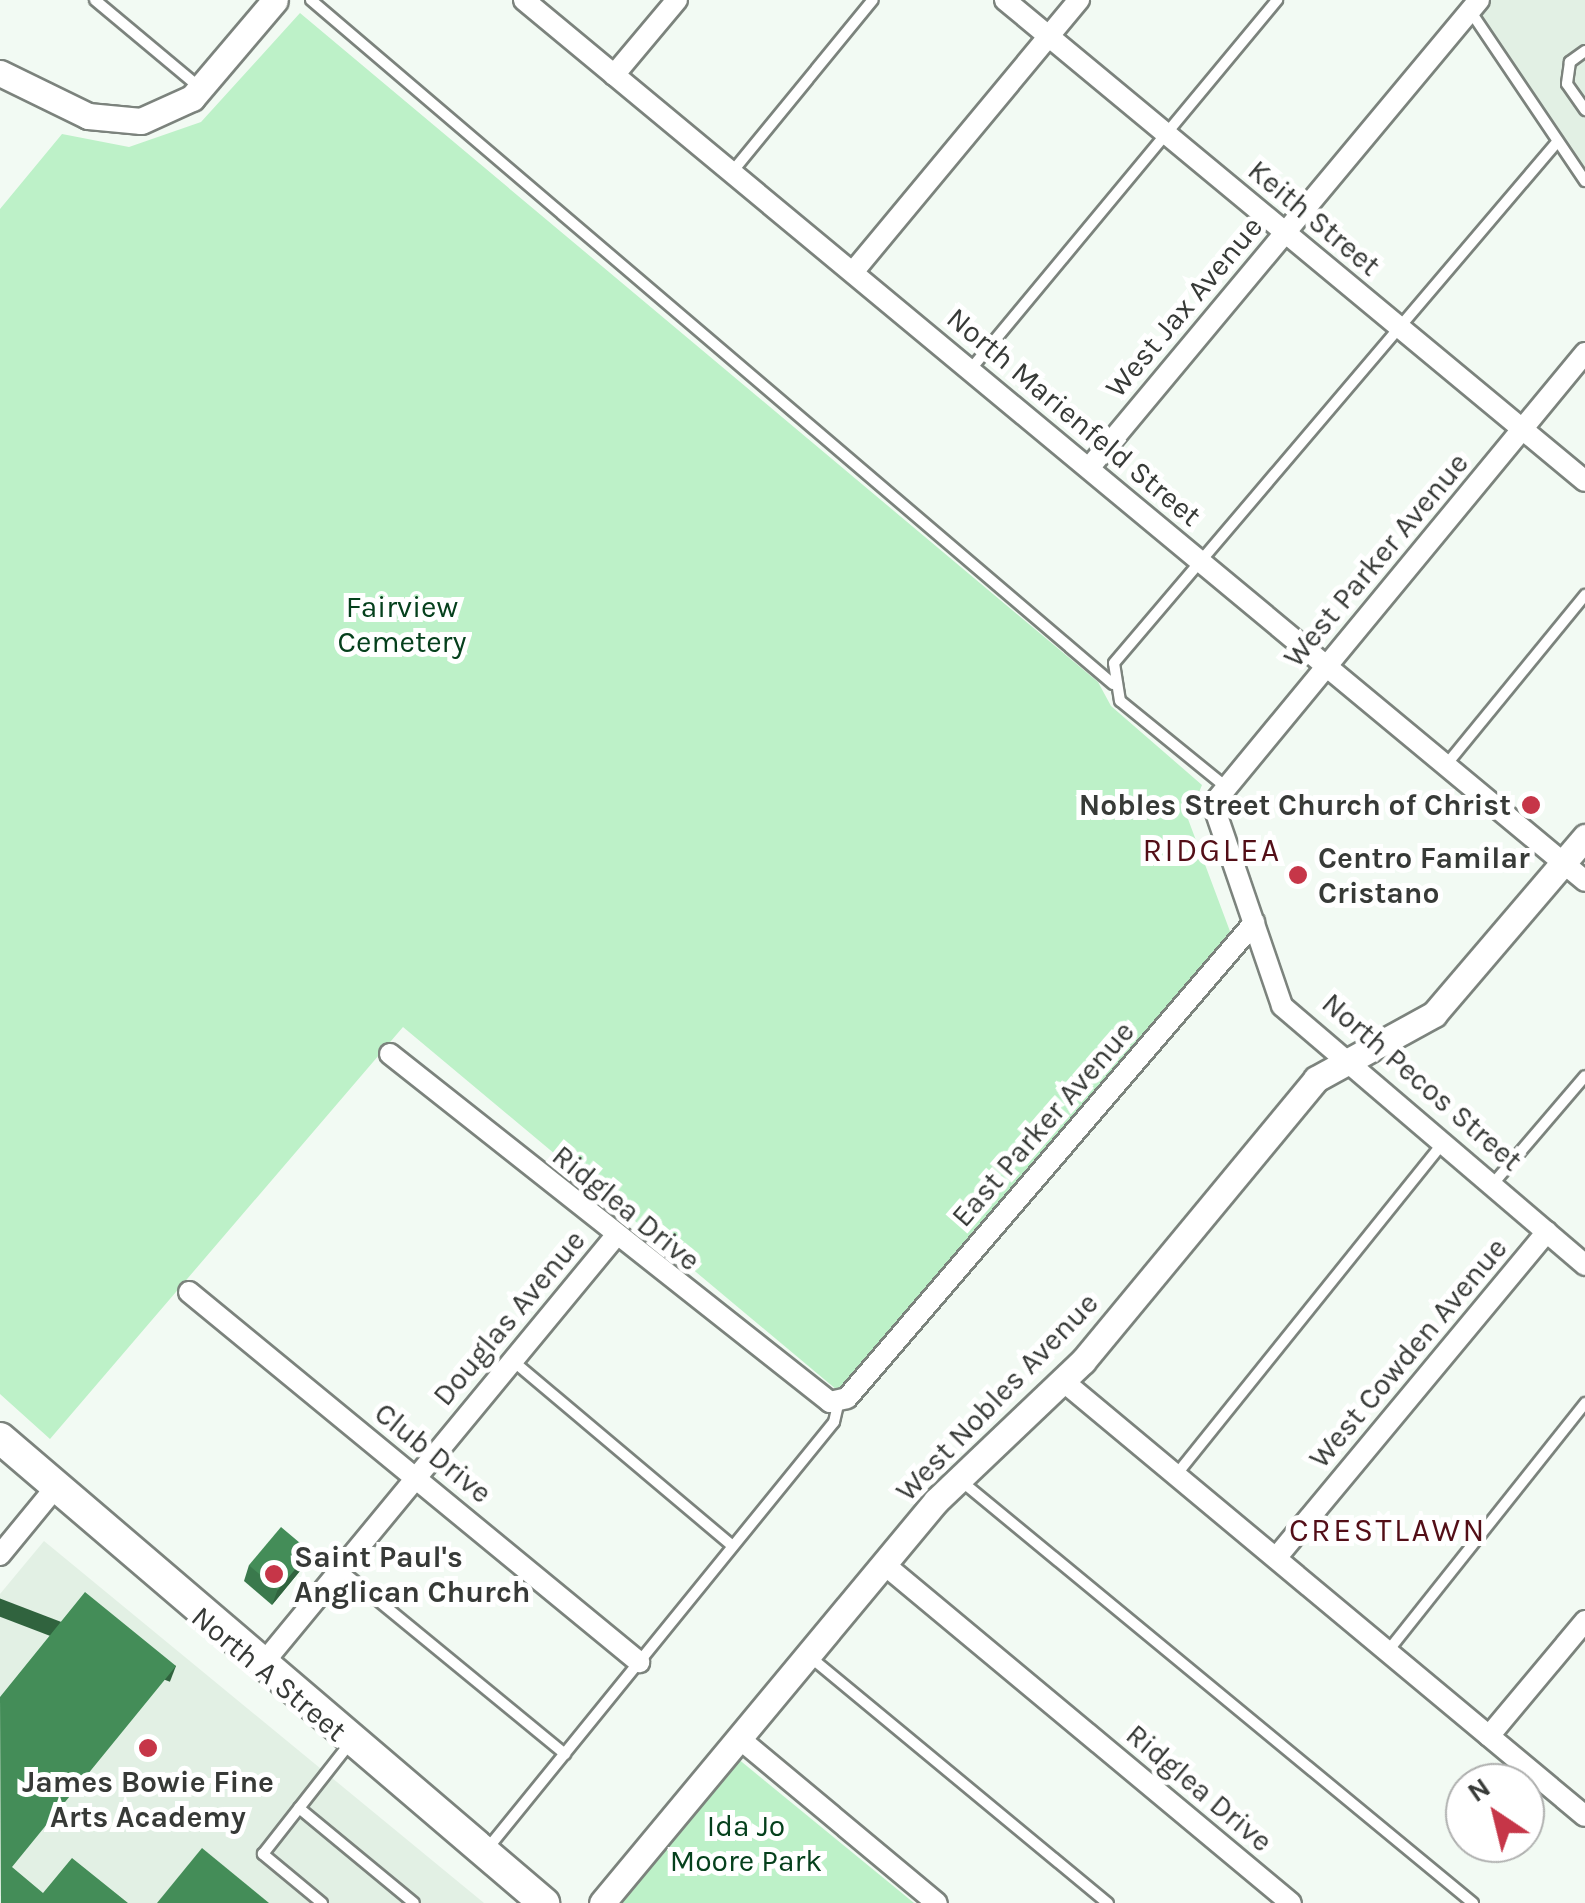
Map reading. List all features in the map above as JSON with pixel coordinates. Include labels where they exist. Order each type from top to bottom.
[{"type":"main road","name":"North A Street","points":[[0,1438],[260,1668],[544,1903]]},
{"type":"street","points":[[0,74],[88,116],[141,121],[201,88],[274,0]]},
{"type":"street","name":"North Marienfeld Street","points":[[524,0],[1585,882]]},
{"type":"street","points":[[614,76],[677,0]]},
{"type":"street","name":"Keith Street","points":[[1005,0],[1585,481]]},
{"type":"street","points":[[853,272],[1079,0]]},
{"type":"street","name":"West Jax Avenue","points":[[1089,468],[1475,5]]},
{"type":"street","name":"West Parker Avenue","points":[[1219,796],[1585,353]]},
{"type":"street","points":[[1219,796],[1232,864],[1254,923]]},
{"type":"street","name":"West Nobles Avenue","points":[[602,1903],[959,1479],[1063,1381],[1316,1079],[1434,1014],[1585,837]]},
{"type":"street","name":"North Pecos Street","points":[[1254,923],[1282,1006],[1585,1265]]},
{"type":"street","name":"East Parker Avenue","points":[[835,1400],[1254,923]]},
{"type":"street","name":"Ridglea Drive","points":[[390,1054],[614,1238],[835,1400]]},
{"type":"street","name":"West Cowden Avenue","points":[[1276,1558],[1547,1232]]},
{"type":"street","name":"Douglas Avenue","points":[[260,1668],[614,1238]]},
{"type":"street","name":"Club Drive","points":[[189,1292],[639,1662]]},
{"type":"street","points":[[1063,1381],[1585,1816]]},
{"type":"street","points":[[0,1555],[55,1488]]},
{"type":"street","name":"Ridglea Drive","points":[[885,1565],[1290,1903]]},
{"type":"street","points":[[1490,1736],[1585,1620]]},
{"type":"street","points":[[740,1739],[937,1903]]},
{"type":"lane","points":[[95,0],[201,88]]},
{"type":"lane","points":[[310,0],[1113,684],[1120,702],[1219,796]]},
{"type":"lane","points":[[732,172],[873,0]]},
{"type":"lane","points":[[970,371],[1277,0]]},
{"type":"lane","points":[[1475,5],[1585,181]]},
{"type":"lane","points":[[1585,50],[1570,62],[1567,84],[1585,110]]},
{"type":"lane","points":[[1113,684],[1120,654],[1206,566],[1558,141]]},
{"type":"lane","points":[[1446,766],[1585,595]]},
{"type":"lane","points":[[1492,1185],[1585,1076]]},
{"type":"lane","points":[[1176,1475],[1443,1143]]},
{"type":"lane","points":[[513,1361],[733,1546]]},
{"type":"lane","points":[[484,1853],[834,1422],[835,1400]]},
{"type":"lane","points":[[1388,1651],[1585,1402]]},
{"type":"lane","points":[[959,1479],[1473,1903]]},
{"type":"lane","points":[[341,1569],[564,1754]]},
{"type":"lane","points":[[809,1656],[1108,1903]]},
{"type":"lane","points":[[322,1903],[263,1854],[350,1742]]},
{"type":"lane","points":[[299,1808],[414,1903]]},
{"type":"shaded area","points":[[1472,0],[1585,0],[1585,171],[1565,141]]},
{"type":"shaded area","name":"James Bowie Fine Arts Academy","points":[[44,1541],[484,1903],[0,1903],[0,1594]]},
{"type":"green space","name":"Fairview Cemetery","points":[[300,13],[1098,682],[1111,706],[1202,785],[1188,819],[1231,934],[843,1395],[403,1027],[50,1439],[0,1394],[0,209],[62,134],[129,147],[201,122]]},
{"type":"green space","name":"Ida Jo Moore Park","points":[[737,1758],[914,1903],[617,1903]]},
{"type":"building","points":[[281,1527],[310,1551],[278,1590],[249,1565]]},
{"type":"building","points":[[85,1592],[176,1666],[12,1867],[43,1893],[72,1858],[128,1903],[1,1903],[0,1697]]},
{"type":"building","points":[[202,1848],[269,1903],[157,1903]]},
{"type":"place","name":"Nobles Street Church of Christ","points":[[1531,805]]},
{"type":"place","name":"Centro Familar Cristano","points":[[1298,875]]},
{"type":"place","name":"Saint Paul's Anglican Church","points":[[274,1574]]},
{"type":"place","name":"James Bowie Fine Arts Academy","points":[[148,1748]]},
{"type":"district","name":"RIDGLEA","points":[[1212,851]]},
{"type":"district","name":"CRESTLAWN","points":[[1388,1531]]}]
